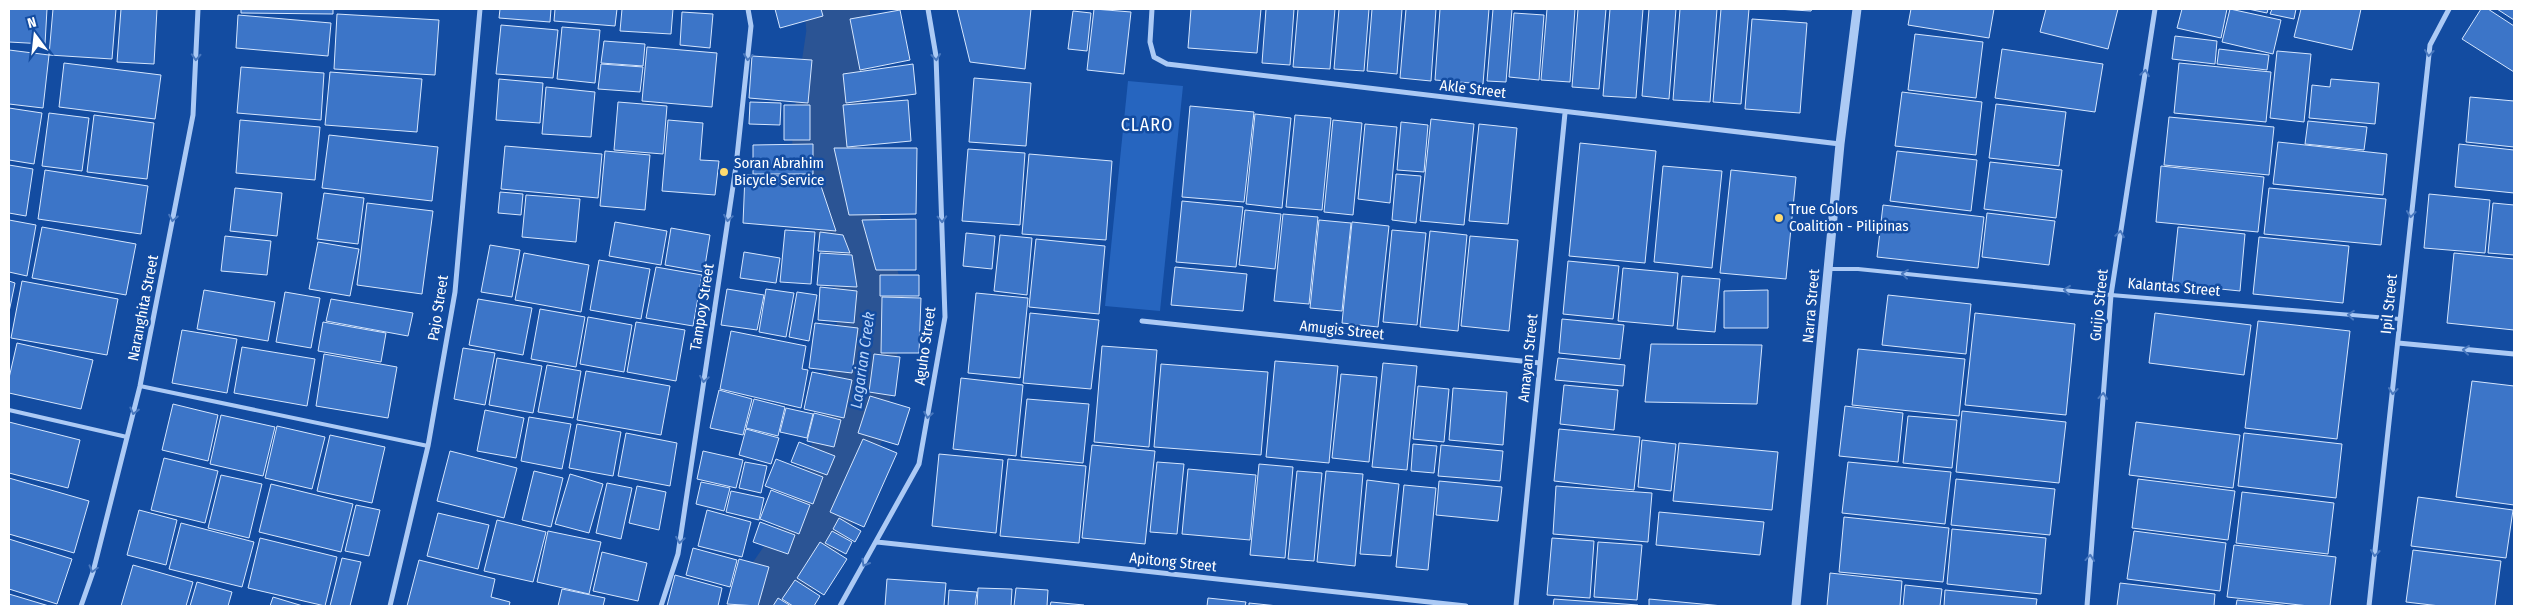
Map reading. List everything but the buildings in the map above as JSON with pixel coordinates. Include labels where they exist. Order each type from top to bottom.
[{"type":"street","name":"Naranghita Street","points":[[81,606],[93,572],[140,386],[193,115],[198,9]]},
{"type":"street","name":"Pajo Street","points":[[390,606],[428,446],[455,292],[480,9]]},
{"type":"street","name":"Tampoy Street","points":[[661,606],[678,554],[736,166],[751,26],[748,9]]},
{"type":"street","name":"Aguho Street","points":[[840,606],[919,464],[945,317],[936,56],[928,9]]},
{"type":"street","name":"Akle Street","points":[[1152,9],[1150,42],[1154,57],[1167,64],[1565,113],[1840,144]]},
{"type":"street","name":"Narra Street","points":[[1796,606],[1840,144],[1857,9]]},
{"type":"street","name":"Guijo Street","points":[[2087,606],[2111,295],[2155,9]]},
{"type":"street","name":"Ipil Street","points":[[2369,606],[2430,45],[2449,9]]},
{"type":"street","name":"Amayan Street","points":[[1516,606],[1565,113]]},
{"type":"street","name":"Amugis Street","points":[[1142,321],[1540,363]]},
{"type":"street","points":[[2398,343],[2514,354]]},
{"type":"street","name":"Apitong Street","points":[[877,542],[1466,606]]},
{"type":"lane","name":"Kalantas Street","points":[[1828,269],[1858,269],[2111,295],[2400,319]]},
{"type":"lane","points":[[140,386],[428,446]]},
{"type":"lane","points":[[9,410],[127,437]]},
{"type":"shaded area","points":[[1128,81],[1183,86],[1160,311],[1105,306]]},
{"type":"waterway","name":"Lagarian Creek","points":[[762,606],[817,527],[852,428],[869,327],[871,296],[855,240],[836,198],[824,153],[828,106],[839,32],[837,9]]},
{"type":"place","name":"Soran Abrahim Bicycle Service","points":[[724,172]]},
{"type":"place","name":"True Colors Coalition - Pilipinas","points":[[1779,218]]},
{"type":"district","name":"CLARO","points":[[1147,125]]}]
